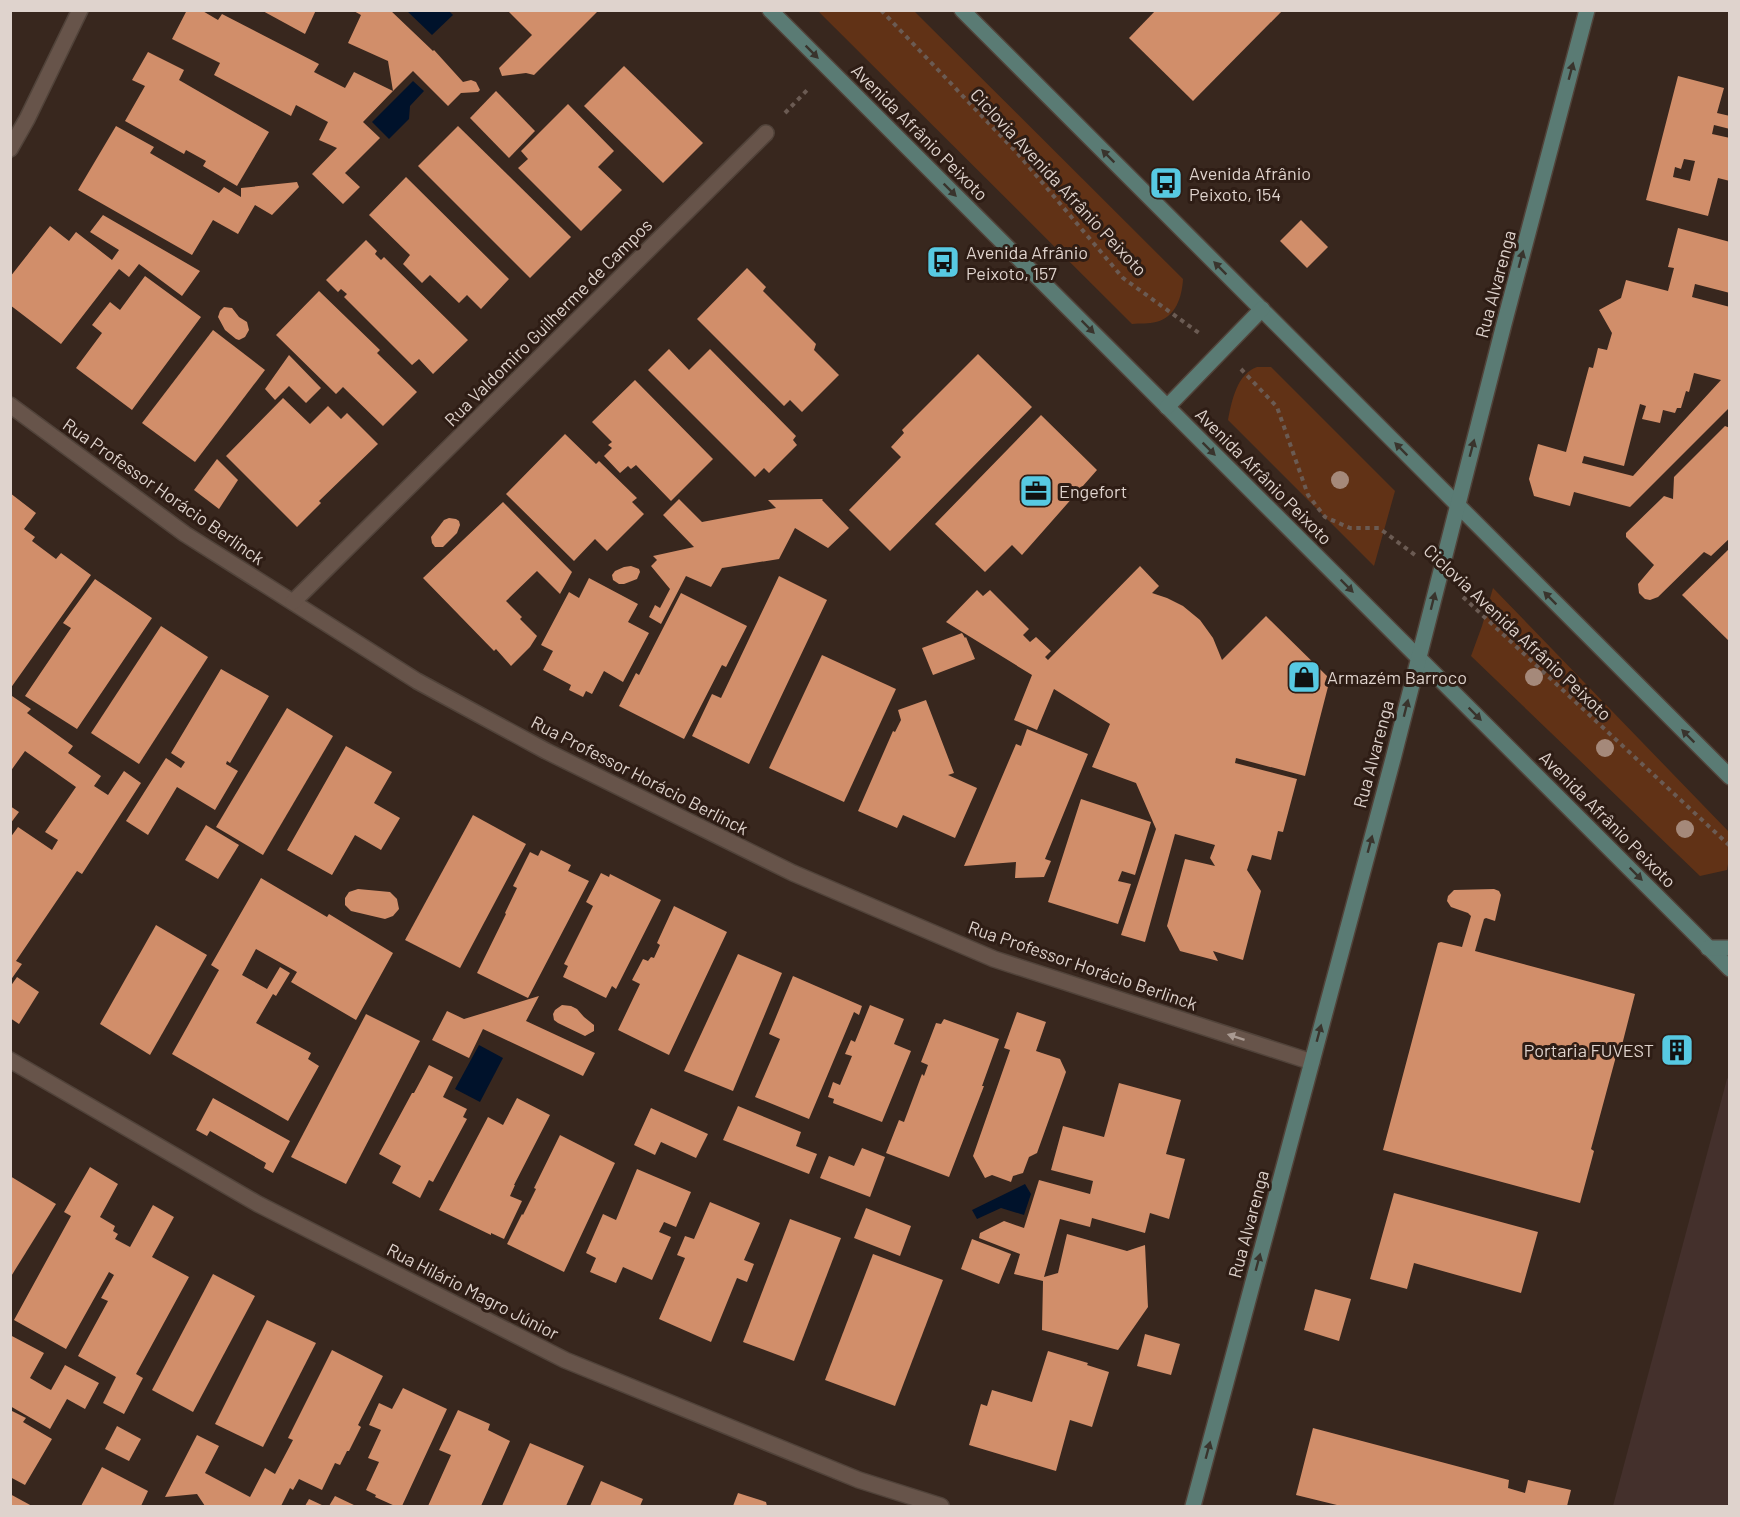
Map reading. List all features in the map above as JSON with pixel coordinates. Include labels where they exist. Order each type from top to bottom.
[{"type":"main road","name":"Avenida Afrânio Peixoto","points":[[770,10],[1730,969]]},
{"type":"main road","points":[[962,10],[1730,777]]},
{"type":"main road","name":"Rua Alvarenga","points":[[1193,1506],[1419,657],[1587,10]]},
{"type":"main road","points":[[1167,407],[1262,309]]},
{"type":"main road","points":[[1708,948],[1730,948]]},
{"type":"street","points":[[10,149],[80,10]]},
{"type":"street","name":"Rua Valdomiro Guilherme de Campos","points":[[293,602],[766,133]]},
{"type":"street","name":"Rua Professor Horácio Berlinck","points":[[10,405],[185,534],[417,681],[546,751],[793,873],[994,959],[1312,1062]]},
{"type":"street","name":"Rua Hilário Magro Júnior","points":[[10,1060],[258,1204],[565,1360],[859,1480],[941,1506]]},
{"type":"path","name":"Ciclovia Avenida Afrânio Peixoto","points":[[880,10],[1018,154],[1123,278],[1223,350],[1277,406],[1308,495],[1325,517],[1350,528],[1379,528],[1440,574],[1730,846]]},
{"type":"path","points":[[766,133],[828,68]]},
{"type":"shaded area","points":[[818,11],[914,11],[1183,279],[1177,305],[1169,316],[1156,322],[1132,324]]},
{"type":"shaded area","points":[[1257,367],[1271,367],[1395,491],[1374,566],[1228,420],[1236,389],[1245,375]]},
{"type":"shaded area","points":[[1493,588],[1729,832],[1727,870],[1700,876],[1471,656]]},
{"type":"shaded area","points":[[1729,1077],[1729,1506],[1613,1506],[1727,1079]]},
{"type":"water","points":[[407,11],[449,11],[453,15],[432,35]]},
{"type":"water","points":[[413,81],[424,91],[410,106],[409,119],[389,139],[372,122]]},
{"type":"water","points":[[479,1045],[503,1058],[480,1102],[455,1089]]},
{"type":"water","points":[[1025,1184],[1031,1194],[1024,1215],[1001,1208],[977,1219],[972,1210]]},
{"type":"building","points":[[187,10],[201,10],[218,20],[222,14],[319,64],[314,72],[345,88],[354,72],[393,91],[363,122],[380,138],[345,173],[360,187],[343,204],[312,174],[337,148],[319,140],[328,122],[296,105],[291,116],[214,75],[220,63],[172,39]]},
{"type":"building","points":[[261,10],[316,10],[305,34]]},
{"type":"building","points":[[352,10],[390,10],[434,50],[463,82],[471,80],[476,82],[480,90],[461,93],[448,106],[413,71],[393,91],[388,61],[348,43],[361,15]]},
{"type":"building","points":[[507,10],[599,10],[534,75],[526,73],[502,76],[499,68],[532,35]]},
{"type":"building","points":[[1156,10],[1283,10],[1193,101],[1129,38]]},
{"type":"building","points":[[148,52],[184,70],[179,80],[269,132],[237,186],[203,166],[206,161],[186,150],[184,154],[125,121],[145,86],[132,80]]},
{"type":"building","points":[[624,66],[703,143],[663,183],[584,106]]},
{"type":"building","points":[[1678,76],[1724,88],[1717,113],[1730,116],[1730,129],[1714,125],[1712,134],[1730,138],[1730,181],[1718,178],[1708,216],[1646,200]],"holes":[[[1684,159],[1695,161],[1690,181],[1673,177],[1675,167],[1681,169]]]},
{"type":"building","points":[[496,91],[535,131],[509,158],[470,118]]},
{"type":"building","points":[[568,104],[614,151],[598,167],[622,190],[581,231],[518,168],[528,159],[521,151]]},
{"type":"building","points":[[116,126],[154,147],[150,153],[219,193],[224,187],[241,197],[241,188],[297,182],[299,187],[272,215],[255,205],[238,234],[213,220],[192,255],[78,190]]},
{"type":"building","points":[[458,126],[571,237],[530,278],[418,166]]},
{"type":"building","points":[[406,177],[509,279],[481,309],[467,295],[459,303],[430,275],[422,283],[403,264],[410,255],[369,215]]},
{"type":"building","points":[[103,215],[200,271],[182,296],[139,264],[129,277],[119,269],[61,344],[10,305],[10,277],[50,226],[69,241],[76,232],[112,260],[119,250],[90,232]]},
{"type":"building","points":[[1301,220],[1328,247],[1307,268],[1280,241]]},
{"type":"building","points":[[1678,228],[1730,242],[1730,293],[1695,284],[1692,297],[1730,307],[1730,407],[1630,507],[1574,492],[1570,506],[1534,496],[1529,479],[1538,444],[1566,452],[1589,367],[1593,368],[1598,348],[1607,350],[1612,333],[1599,310],[1621,298],[1626,280],[1668,291],[1674,268],[1668,267]],"holes":[[[1694,373],[1721,380],[1633,476],[1582,463],[1584,456],[1624,466],[1640,404],[1646,406],[1642,419],[1660,423],[1663,410],[1675,413],[1677,408],[1681,408],[1686,391],[1689,392]]]},
{"type":"building","points":[[366,240],[377,251],[375,254],[381,260],[384,257],[468,340],[433,374],[419,359],[412,365],[344,297],[347,294],[341,289],[338,292],[326,280]]},
{"type":"building","points":[[747,268],[766,287],[763,291],[816,344],[814,350],[839,375],[802,412],[790,400],[784,406],[697,319]]},
{"type":"building","points":[[145,276],[201,317],[132,410],[76,368],[102,333],[92,325],[110,302],[120,310]]},
{"type":"building","points":[[319,291],[380,350],[377,353],[417,392],[383,426],[343,387],[336,394],[276,335]]},
{"type":"building","points":[[224,307],[232,308],[239,317],[247,322],[249,330],[245,337],[236,339],[225,330],[218,317]]},
{"type":"building","points":[[213,330],[265,370],[195,462],[142,423]]},
{"type":"building","points":[[669,349],[689,370],[710,349],[796,436],[793,440],[797,445],[769,473],[764,468],[755,477],[648,370]]},
{"type":"building","points":[[978,354],[1032,407],[890,551],[849,510],[901,457],[891,447],[904,433],[902,430]]},
{"type":"building","points":[[289,355],[321,388],[306,403],[289,386],[275,400],[265,389]]},
{"type":"building","points":[[635,380],[713,459],[671,501],[636,465],[631,469],[628,466],[620,473],[604,456],[612,448],[608,445],[612,442],[592,422]]},
{"type":"building","points":[[283,398],[310,424],[328,406],[341,419],[347,413],[378,444],[319,501],[321,503],[297,527],[226,456]]},
{"type":"building","points":[[1041,415],[1097,470],[1022,555],[1012,545],[985,572],[935,524]]},
{"type":"building","points":[[1725,426],[1730,428],[1730,538],[1711,556],[1704,552],[1658,597],[1645,599],[1639,593],[1638,584],[1654,565],[1626,537],[1626,533],[1664,496],[1673,499],[1674,477]]},
{"type":"building","points":[[565,434],[596,464],[599,461],[637,498],[632,502],[644,514],[607,551],[595,539],[574,561],[506,494]]},
{"type":"building","points":[[217,459],[238,480],[219,509],[194,490]]},
{"type":"building","points":[[10,493],[36,513],[24,529],[35,537],[32,541],[56,559],[61,553],[91,575],[10,689]]},
{"type":"building","points":[[679,499],[702,522],[776,508],[768,500],[823,499],[849,528],[828,548],[795,528],[779,559],[722,568],[711,587],[686,576],[661,624],[649,617],[655,605],[660,608],[670,589],[651,566],[657,560],[653,556],[694,547],[663,515]]},
{"type":"building","points":[[503,502],[572,572],[560,594],[537,571],[506,601],[537,636],[530,647],[511,666],[423,578]]},
{"type":"building","points":[[449,518],[459,521],[457,533],[443,547],[435,547],[431,537],[444,520]]},
{"type":"building","points":[[1730,548],[1730,642],[1682,595]]},
{"type":"building","points":[[631,566],[639,569],[637,579],[624,584],[613,580],[612,575],[615,571]]},
{"type":"building","points":[[1140,566],[1159,586],[1152,593],[1183,606],[1200,620],[1213,638],[1222,660],[1266,616],[1330,679],[1305,776],[1236,758],[1235,763],[1297,779],[1283,832],[1278,831],[1271,860],[1252,855],[1247,870],[1261,891],[1243,960],[1213,951],[1218,961],[1180,951],[1167,926],[1185,859],[1215,866],[1210,858],[1215,845],[1175,834],[1145,942],[1121,935],[1156,829],[1136,783],[1092,767],[1110,724],[1054,689],[1037,730],[1014,720],[1032,675],[946,622],[977,590],[983,596],[990,590],[1029,629],[1023,635],[1030,642],[1036,637],[1051,651],[1045,657],[1048,660]]},
{"type":"building","points":[[779,576],[827,600],[749,764],[692,736],[712,694],[721,698]]},
{"type":"building","points":[[589,578],[638,604],[628,622],[649,633],[623,682],[604,671],[592,694],[586,691],[583,697],[569,690],[571,685],[543,670],[553,651],[541,645],[569,592],[579,598]]},
{"type":"building","points":[[95,579],[152,618],[77,729],[25,696],[71,628],[63,623]]},
{"type":"building","points":[[681,593],[747,626],[726,667],[722,665],[684,739],[619,706],[636,673],[639,675]]},
{"type":"building","points":[[161,626],[208,657],[139,764],[91,733]]},
{"type":"building","points":[[962,633],[975,659],[933,675],[922,648]]},
{"type":"building","points":[[822,655],[896,689],[844,802],[769,768]]},
{"type":"building","points":[[221,669],[269,696],[230,763],[227,761],[226,764],[238,771],[215,810],[177,787],[148,835],[126,821],[166,758],[181,768],[185,762],[171,753]]},
{"type":"building","points":[[12,696],[31,709],[27,713],[73,746],[68,753],[101,776],[94,786],[108,795],[124,771],[141,783],[82,874],[77,871],[16,961],[22,964],[10,981],[10,838],[18,827],[52,850],[58,840],[45,832],[76,787],[25,751],[10,772],[10,698]]},
{"type":"building","points":[[926,700],[954,773],[948,775],[977,788],[955,838],[903,815],[897,828],[858,811],[893,731],[895,732],[901,720],[898,710]]},
{"type":"building","points":[[287,708],[333,736],[263,855],[216,827]]},
{"type":"building","points":[[1027,729],[1088,754],[1045,859],[1051,861],[1044,877],[1015,878],[1016,862],[964,866],[1016,744],[1021,746]]},
{"type":"building","points":[[346,746],[392,772],[374,803],[400,818],[381,850],[355,835],[332,875],[287,850]]},
{"type":"building","points":[[1081,799],[1151,822],[1135,875],[1122,871],[1118,881],[1131,884],[1118,924],[1048,902]]},
{"type":"building","points":[[10,806],[19,812],[10,824]]},
{"type":"building","points":[[473,815],[526,844],[460,968],[405,940]]},
{"type":"building","points":[[206,825],[239,845],[218,879],[185,860]]},
{"type":"building","points":[[541,850],[571,865],[568,871],[589,881],[528,998],[477,973],[506,914],[517,888],[513,886],[530,852],[538,856]]},
{"type":"building","points":[[601,873],[609,877],[610,874],[661,900],[616,989],[612,986],[606,998],[563,977],[568,966],[564,964],[593,906],[586,902]]},
{"type":"building","points":[[261,878],[327,917],[329,914],[393,953],[356,1020],[291,982],[297,972],[256,949],[242,975],[267,989],[280,967],[290,973],[276,996],[273,994],[256,1023],[311,1053],[308,1059],[319,1066],[288,1121],[172,1054],[219,970],[211,965]]},
{"type":"building","points":[[358,889],[390,892],[397,899],[399,909],[393,916],[385,919],[351,911],[345,905],[345,898],[349,892]]},
{"type":"building","points":[[1494,889],[1501,895],[1495,921],[1484,919],[1475,951],[1635,994],[1591,1149],[1594,1151],[1580,1203],[1383,1150],[1438,943],[1462,947],[1471,916],[1451,907],[1447,901],[1448,896],[1454,890]]},
{"type":"building","points":[[674,906],[727,932],[669,1055],[618,1030],[640,984],[632,980],[643,959],[648,961],[651,957],[654,958],[660,945],[657,943]]},
{"type":"building","points":[[156,925],[207,955],[150,1055],[100,1024]]},
{"type":"building","points":[[738,954],[782,973],[733,1091],[684,1071]]},
{"type":"building","points":[[793,976],[862,1006],[859,1015],[854,1012],[809,1119],[755,1097],[780,1039],[769,1034]]},
{"type":"building","points":[[17,977],[39,992],[19,1024],[10,1018],[10,987]]},
{"type":"building","points":[[539,996],[526,1021],[595,1053],[583,1076],[483,1029],[469,1058],[432,1040],[447,1011],[464,1019]]},
{"type":"building","points":[[562,1005],[577,1009],[594,1025],[594,1031],[585,1036],[554,1020],[555,1010]]},
{"type":"building","points":[[870,1005],[904,1019],[894,1044],[911,1051],[882,1122],[833,1103],[834,1099],[828,1097],[833,1082],[840,1085],[852,1056],[845,1054],[851,1040],[855,1042]]},
{"type":"building","points":[[1017,1012],[1046,1022],[1036,1051],[1060,1059],[1066,1072],[1037,1153],[1029,1157],[1023,1173],[1013,1176],[1011,1182],[992,1175],[985,1178],[973,1156],[1010,1050],[1004,1048]]},
{"type":"building","points":[[366,1014],[420,1041],[346,1184],[291,1157]]},
{"type":"building","points":[[944,1019],[999,1039],[982,1086],[984,1086],[949,1177],[886,1153],[899,1120],[904,1122],[922,1074],[924,1076],[928,1065],[921,1062],[936,1023],[941,1024]]},
{"type":"building","name":"Portaria FUVEST","points":[[1670,1035],[1690,1041],[1683,1063],[1664,1058]]},
{"type":"building","points":[[429,1065],[453,1077],[443,1097],[467,1109],[463,1117],[467,1119],[433,1182],[429,1180],[420,1198],[392,1183],[401,1166],[379,1154]]},
{"type":"building","points":[[1119,1083],[1181,1100],[1166,1154],[1185,1159],[1169,1219],[1150,1213],[1145,1233],[1092,1218],[1090,1227],[1060,1219],[1044,1277],[1058,1273],[1067,1234],[1127,1251],[1145,1245],[1148,1307],[1118,1350],[1042,1330],[1043,1281],[1014,1274],[1020,1254],[979,1238],[980,1233],[1004,1221],[1024,1228],[1039,1180],[1090,1194],[1093,1181],[1051,1170],[1063,1126],[1104,1137]]},
{"type":"building","points":[[213,1098],[290,1141],[273,1173],[264,1168],[266,1163],[210,1131],[207,1136],[196,1130]]},
{"type":"building","points":[[517,1098],[550,1115],[514,1185],[510,1196],[522,1201],[504,1239],[439,1210],[488,1117],[503,1125]]},
{"type":"building","points":[[738,1106],[801,1132],[796,1146],[817,1154],[809,1174],[723,1140]]},
{"type":"building","points":[[651,1108],[708,1134],[696,1158],[661,1142],[655,1155],[634,1145]]},
{"type":"building","points":[[560,1135],[615,1163],[564,1272],[507,1244],[536,1189],[534,1188]]},
{"type":"building","points":[[862,1148],[885,1157],[870,1197],[820,1178],[829,1156],[854,1166]]},
{"type":"building","points":[[90,1167],[118,1184],[100,1217],[115,1226],[113,1231],[118,1234],[115,1239],[130,1247],[153,1205],[174,1217],[152,1257],[189,1277],[136,1374],[143,1378],[124,1414],[103,1403],[116,1377],[78,1356],[108,1301],[101,1298],[114,1275],[109,1272],[66,1349],[14,1320],[71,1216],[64,1212]]},
{"type":"building","points":[[637,1169],[691,1192],[676,1227],[664,1222],[659,1232],[671,1237],[652,1280],[623,1267],[616,1283],[590,1272],[596,1258],[586,1253],[603,1214],[616,1220]]},
{"type":"building","points":[[10,1176],[56,1204],[10,1278]]},
{"type":"building","points":[[1394,1193],[1538,1232],[1521,1293],[1414,1263],[1407,1289],[1370,1279]]},
{"type":"building","points":[[710,1202],[760,1223],[744,1260],[754,1264],[747,1282],[737,1278],[711,1342],[659,1319],[685,1258],[677,1255],[685,1236],[694,1239]]},
{"type":"building","points":[[866,1208],[911,1226],[900,1256],[854,1238]]},
{"type":"building","points":[[790,1219],[841,1238],[794,1361],[743,1342]]},
{"type":"building","points":[[972,1239],[1011,1254],[999,1284],[961,1269]]},
{"type":"building","points":[[873,1254],[943,1280],[895,1406],[825,1380]]},
{"type":"building","points":[[213,1274],[255,1296],[193,1412],[152,1390]]},
{"type":"building","points":[[1315,1289],[1351,1299],[1339,1341],[1304,1330]]},
{"type":"building","points":[[267,1320],[316,1343],[263,1447],[215,1424]]},
{"type":"building","points":[[1145,1334],[1180,1344],[1171,1375],[1137,1366]]},
{"type":"building","points":[[10,1335],[44,1353],[30,1378],[47,1388],[51,1390],[65,1365],[99,1383],[85,1409],[67,1399],[50,1429],[10,1406]]},
{"type":"building","points":[[332,1350],[383,1376],[358,1425],[361,1427],[349,1451],[340,1465],[335,1463],[322,1490],[299,1479],[293,1490],[290,1488],[281,1506],[205,1506],[197,1494],[165,1497],[197,1435],[219,1446],[205,1473],[250,1497],[265,1468],[275,1474],[293,1440],[288,1438]]},
{"type":"building","points":[[1048,1351],[1109,1372],[1092,1427],[1070,1420],[1056,1471],[969,1445],[981,1404],[987,1406],[992,1390],[1032,1402]]},
{"type":"building","points":[[403,1388],[447,1409],[402,1506],[395,1506],[366,1490],[379,1462],[368,1458],[381,1430],[369,1425],[379,1403],[392,1409]]},
{"type":"building","points":[[10,1410],[26,1418],[23,1422],[52,1439],[25,1485],[10,1477]]},
{"type":"building","points":[[458,1410],[490,1424],[488,1430],[510,1441],[481,1506],[428,1506],[451,1455],[439,1450]]},
{"type":"building","points":[[117,1426],[141,1439],[129,1461],[105,1449]]},
{"type":"building","points":[[1313,1428],[1509,1480],[1508,1488],[1525,1493],[1528,1480],[1571,1490],[1567,1506],[1341,1506],[1296,1495]]},
{"type":"building","points":[[530,1443],[584,1466],[566,1506],[502,1506]]},
{"type":"building","points":[[102,1467],[148,1491],[141,1506],[81,1506]]},
{"type":"building","points":[[601,1481],[643,1499],[640,1506],[590,1506]]},
{"type":"building","points":[[738,1493],[766,1502],[767,1506],[733,1506]]},
{"type":"building","points":[[10,1494],[32,1506],[10,1506]]},
{"type":"building","points":[[335,1496],[356,1506],[329,1506]]},
{"type":"building","points":[[309,1499],[324,1506],[305,1506]]},
{"type":"place","name":"Avenida Afrânio Peixoto, 154","points":[[1166,183]]},
{"type":"place","name":"Avenida Afrânio Peixoto, 157","points":[[943,262]]},
{"type":"place","name":"Engefort","points":[[1036,491]]},
{"type":"place","name":"Armazém Barroco","points":[[1304,677]]},
{"type":"place","name":"Portaria FUVEST","points":[[1677,1050]]}]
